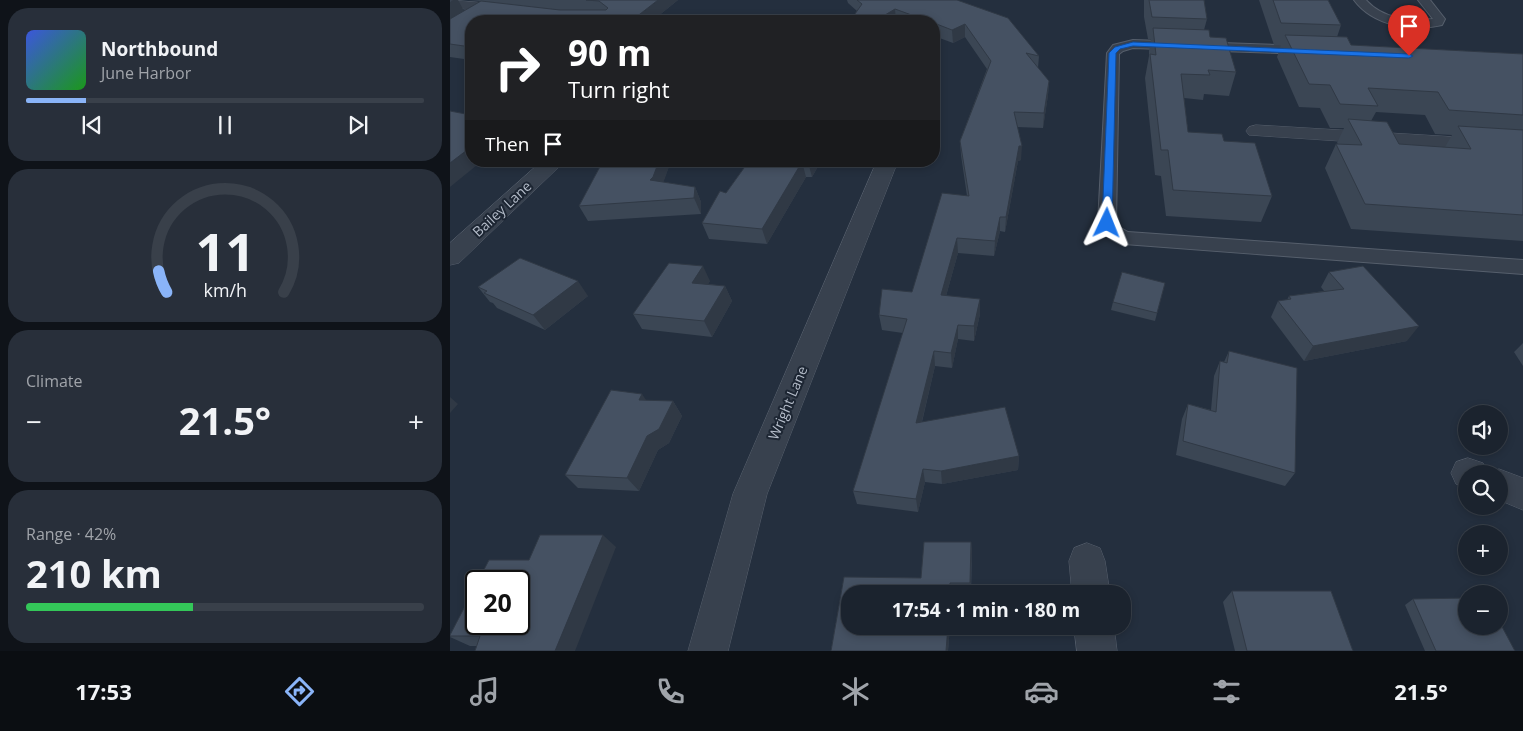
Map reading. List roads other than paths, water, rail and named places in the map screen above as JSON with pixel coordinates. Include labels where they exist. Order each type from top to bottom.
[{"type":"street","points":[[450,3],[525,12]]},
{"type":"street","points":[[472,15],[486,7]]},
{"type":"street","points":[[1256,131],[1523,147]]},
{"type":"street","name":"Bailey Lane","points":[[450,257],[548,167]]},
{"type":"street","name":"Wright Lane","points":[[708,651],[750,494],[886,167]]},
{"type":"street","points":[[1508,488],[1523,494]]},
{"type":"street","points":[[1095,635],[1097,651]]},
{"type":"lane","points":[[1360,0],[1369,12],[1388,20],[1438,22],[1439,19],[1424,0]]},
{"type":"lane","points":[[1325,51],[1133,44],[1118,48],[1113,53],[1107,214],[1107,223],[1112,231],[1124,238],[1523,267]]}]
